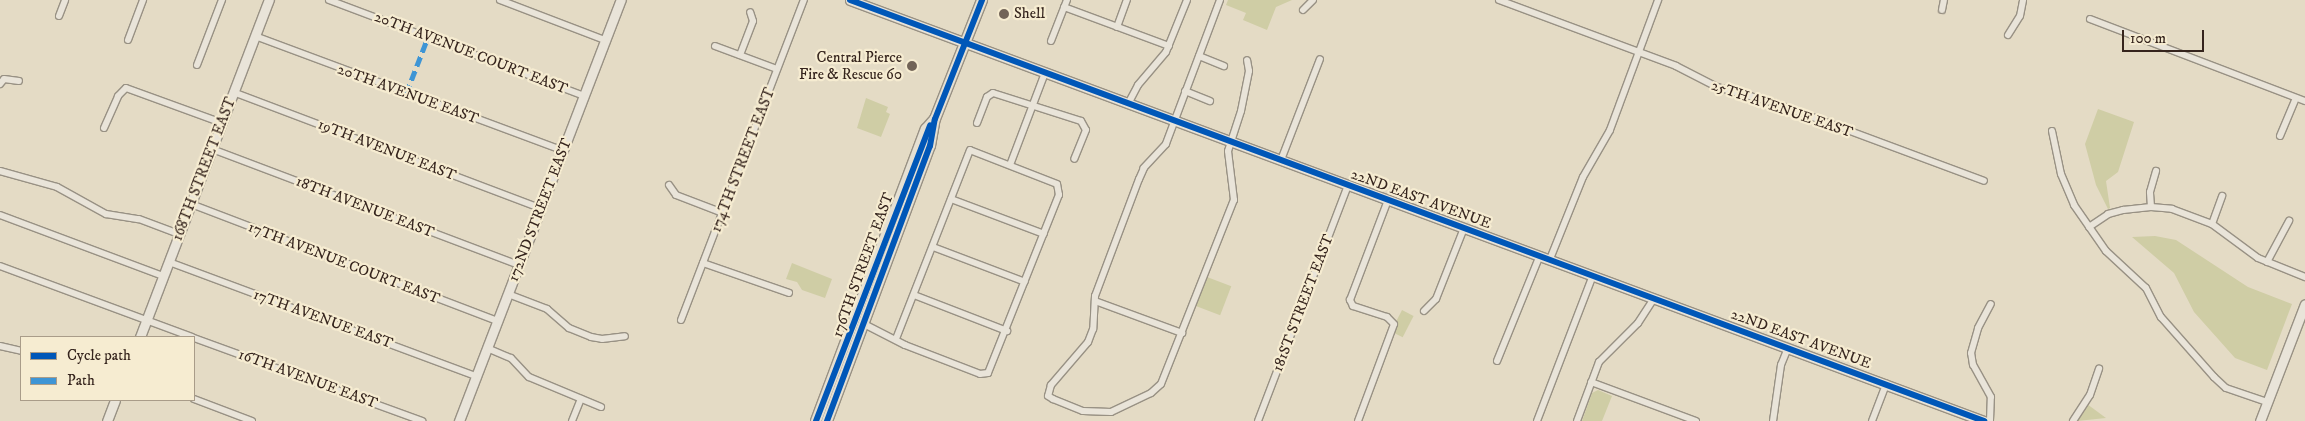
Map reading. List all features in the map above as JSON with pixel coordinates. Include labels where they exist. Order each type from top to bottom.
[{"type":"main road","name":"176TH STREET EAST","points":[[827,421],[930,146],[935,119],[982,0]]},
{"type":"main road","name":"176TH STREET EAST","points":[[816,421],[850,336],[926,129],[935,119]]},
{"type":"main road","points":[[864,324],[861,318],[871,291],[871,279]]},
{"type":"main road","points":[[842,383],[841,372],[851,343],[850,336]]},
{"type":"street","points":[[59,16],[65,0]]},
{"type":"street","points":[[128,40],[143,0]]},
{"type":"street","points":[[197,65],[222,0]]},
{"type":"street","name":"168TH STREET EAST","points":[[140,336],[212,149],[218,121],[233,92],[269,0]]},
{"type":"street","name":"20TH AVENUE COURT EAST","points":[[329,0],[584,96]]},
{"type":"street","points":[[500,0],[605,40]]},
{"type":"street","name":"172ND STREET EAST","points":[[459,421],[620,0]]},
{"type":"street","name":"174TH STREET EAST","points":[[681,320],[804,0]]},
{"type":"street","name":"22ND EAST AVENUE","points":[[850,0],[1984,421]]},
{"type":"street","points":[[1051,41],[1067,0]]},
{"type":"street","points":[[1117,27],[1127,0]]},
{"type":"street","points":[[1128,104],[1138,85],[1156,67],[1169,46],[1187,0]]},
{"type":"street","points":[[1220,0],[1166,144],[1144,168],[1139,179],[1095,301],[1093,329],[1088,342],[1056,376],[1048,392],[1048,396],[1058,402],[1098,413],[1119,408],[1151,393],[1161,384],[1234,200],[1228,159],[1249,72],[1248,60]]},
{"type":"street","points":[[1303,10],[1312,0]]},
{"type":"street","name":"25TH AVENUE EAST","points":[[1499,0],[1676,66],[1717,88],[1772,102],[1984,181]]},
{"type":"street","points":[[1550,259],[1583,177],[1610,130],[1658,0]]},
{"type":"street","points":[[1942,10],[1944,0]]},
{"type":"street","points":[[2008,35],[2020,16],[2023,0]]},
{"type":"street","points":[[1064,7],[1169,46]]},
{"type":"street","points":[[740,55],[752,21],[750,12]]},
{"type":"street","points":[[2090,19],[2305,101]]},
{"type":"street","name":"20TH AVENUE EAST","points":[[255,36],[562,150]]},
{"type":"street","points":[[715,46],[778,70]]},
{"type":"street","points":[[1198,56],[1224,66]]},
{"type":"street","points":[[1281,160],[1320,59]]},
{"type":"street","points":[[1010,165],[1044,73]]},
{"type":"street","points":[[0,84],[4,79],[19,81]]},
{"type":"street","points":[[104,128],[118,96],[126,88],[218,121]]},
{"type":"street","name":"19TH AVENUE EAST","points":[[233,92],[540,208]]},
{"type":"street","points":[[1185,92],[1210,101]]},
{"type":"street","points":[[977,123],[987,97],[993,93],[1081,121],[1085,126],[1074,159]]},
{"type":"street","points":[[2280,136],[2296,98]]},
{"type":"street","points":[[2052,131],[2061,174],[2074,205],[2106,251],[2146,288],[2161,317],[2214,377],[2226,388],[2267,402]]},
{"type":"street","name":"18TH AVENUE EAST","points":[[212,149],[519,265]]},
{"type":"street","points":[[864,324],[896,339],[980,374],[988,373],[1060,195],[1059,188],[1055,183],[970,150],[896,339]]},
{"type":"street","points":[[0,171],[57,187],[106,214],[139,218],[179,234]]},
{"type":"street","points":[[2151,207],[2150,192],[2156,171]]},
{"type":"street","name":"181ST STREET EAST","points":[[1258,421],[1348,185]]},
{"type":"street","points":[[669,186],[676,195],[722,213]]},
{"type":"street","points":[[2212,224],[2222,196]]},
{"type":"street","points":[[952,199],[1044,234]]},
{"type":"street","points":[[1358,421],[1394,324],[1387,317],[1353,306],[1350,300],[1388,200]]},
{"type":"street","name":"17TH AVENUE COURT EAST","points":[[191,204],[498,321]]},
{"type":"street","points":[[2089,227],[2108,214],[2151,207],[2188,214],[2212,224],[2267,262],[2305,277]]},
{"type":"street","points":[[0,215],[163,276]]},
{"type":"street","points":[[2267,262],[2289,221]]},
{"type":"street","points":[[1424,311],[1436,299],[1464,228]]},
{"type":"street","points":[[933,247],[1025,282]]},
{"type":"street","points":[[1497,361],[1540,255]]},
{"type":"street","name":"17TH AVENUE EAST","points":[[169,262],[476,376]]},
{"type":"street","points":[[703,263],[789,293]]},
{"type":"street","name":"16TH AVENUE EAST","points":[[0,266],[187,336]]},
{"type":"street","points":[[1537,421],[1593,275]]},
{"type":"street","points":[[508,294],[547,309],[569,328],[591,337],[602,339],[625,336]]},
{"type":"street","points":[[914,295],[1006,331]]},
{"type":"street","points":[[1577,421],[1603,355],[1638,323],[1654,298]]},
{"type":"street","points":[[1095,301],[1182,333]]},
{"type":"street","points":[[1990,421],[1991,397],[1973,365],[1971,353],[1978,328],[1991,304]]},
{"type":"street","points":[[2260,421],[2305,304]]},
{"type":"street","name":"16TH AVENUE EAST","points":[[195,339],[422,421]]},
{"type":"street","points":[[0,346],[20,351]]},
{"type":"street","points":[[487,348],[511,358],[529,377],[601,407]]},
{"type":"street","points":[[1773,421],[1779,394],[1781,365],[1788,348]]},
{"type":"street","points":[[2072,421],[2090,395],[2099,369]]},
{"type":"street","points":[[1591,382],[1696,421]]},
{"type":"street","points":[[1872,421],[1886,384]]},
{"type":"street","points":[[195,399],[252,421]]},
{"type":"street","points":[[572,421],[581,399]]},
{"type":"street","points":[[107,421],[115,401]]},
{"type":"shaded area","points":[[1228,0],[1292,0],[1276,7],[1267,30],[1243,20],[1246,13],[1226,5]]},
{"type":"shaded area","points":[[866,98],[888,107],[886,112],[890,114],[881,137],[857,128]]},
{"type":"shaded area","points":[[2098,109],[2134,122],[2118,172],[2106,181],[2110,208],[2108,209],[2096,185],[2085,144]]},
{"type":"shaded area","points":[[2155,236],[2176,240],[2248,287],[2292,304],[2267,370],[2235,358],[2194,312],[2174,273],[2132,237]]},
{"type":"shaded area","points":[[792,263],[832,279],[825,298],[802,290],[797,282],[786,279]]},
{"type":"shaded area","points":[[1207,277],[1231,286],[1220,315],[1196,306]]},
{"type":"shaded area","points":[[1402,310],[1414,316],[1403,337],[1391,331]]},
{"type":"shaded area","points":[[1598,390],[1612,396],[1602,421],[1582,421],[1592,393]]},
{"type":"shaded area","points":[[2087,404],[2106,418],[2077,421]]},
{"type":"marked path","points":[[406,94],[428,37]]},
{"type":"cycle path","points":[[850,0],[1984,421]]},
{"type":"cycle path","points":[[827,421],[930,146],[935,119],[982,0]]},
{"type":"cycle path","points":[[816,421],[930,125]]},
{"type":"place","name":"Shell","points":[[1004,14]]},
{"type":"place","name":"Central Pierce Fire & Rescue 60","points":[[912,66]]}]
